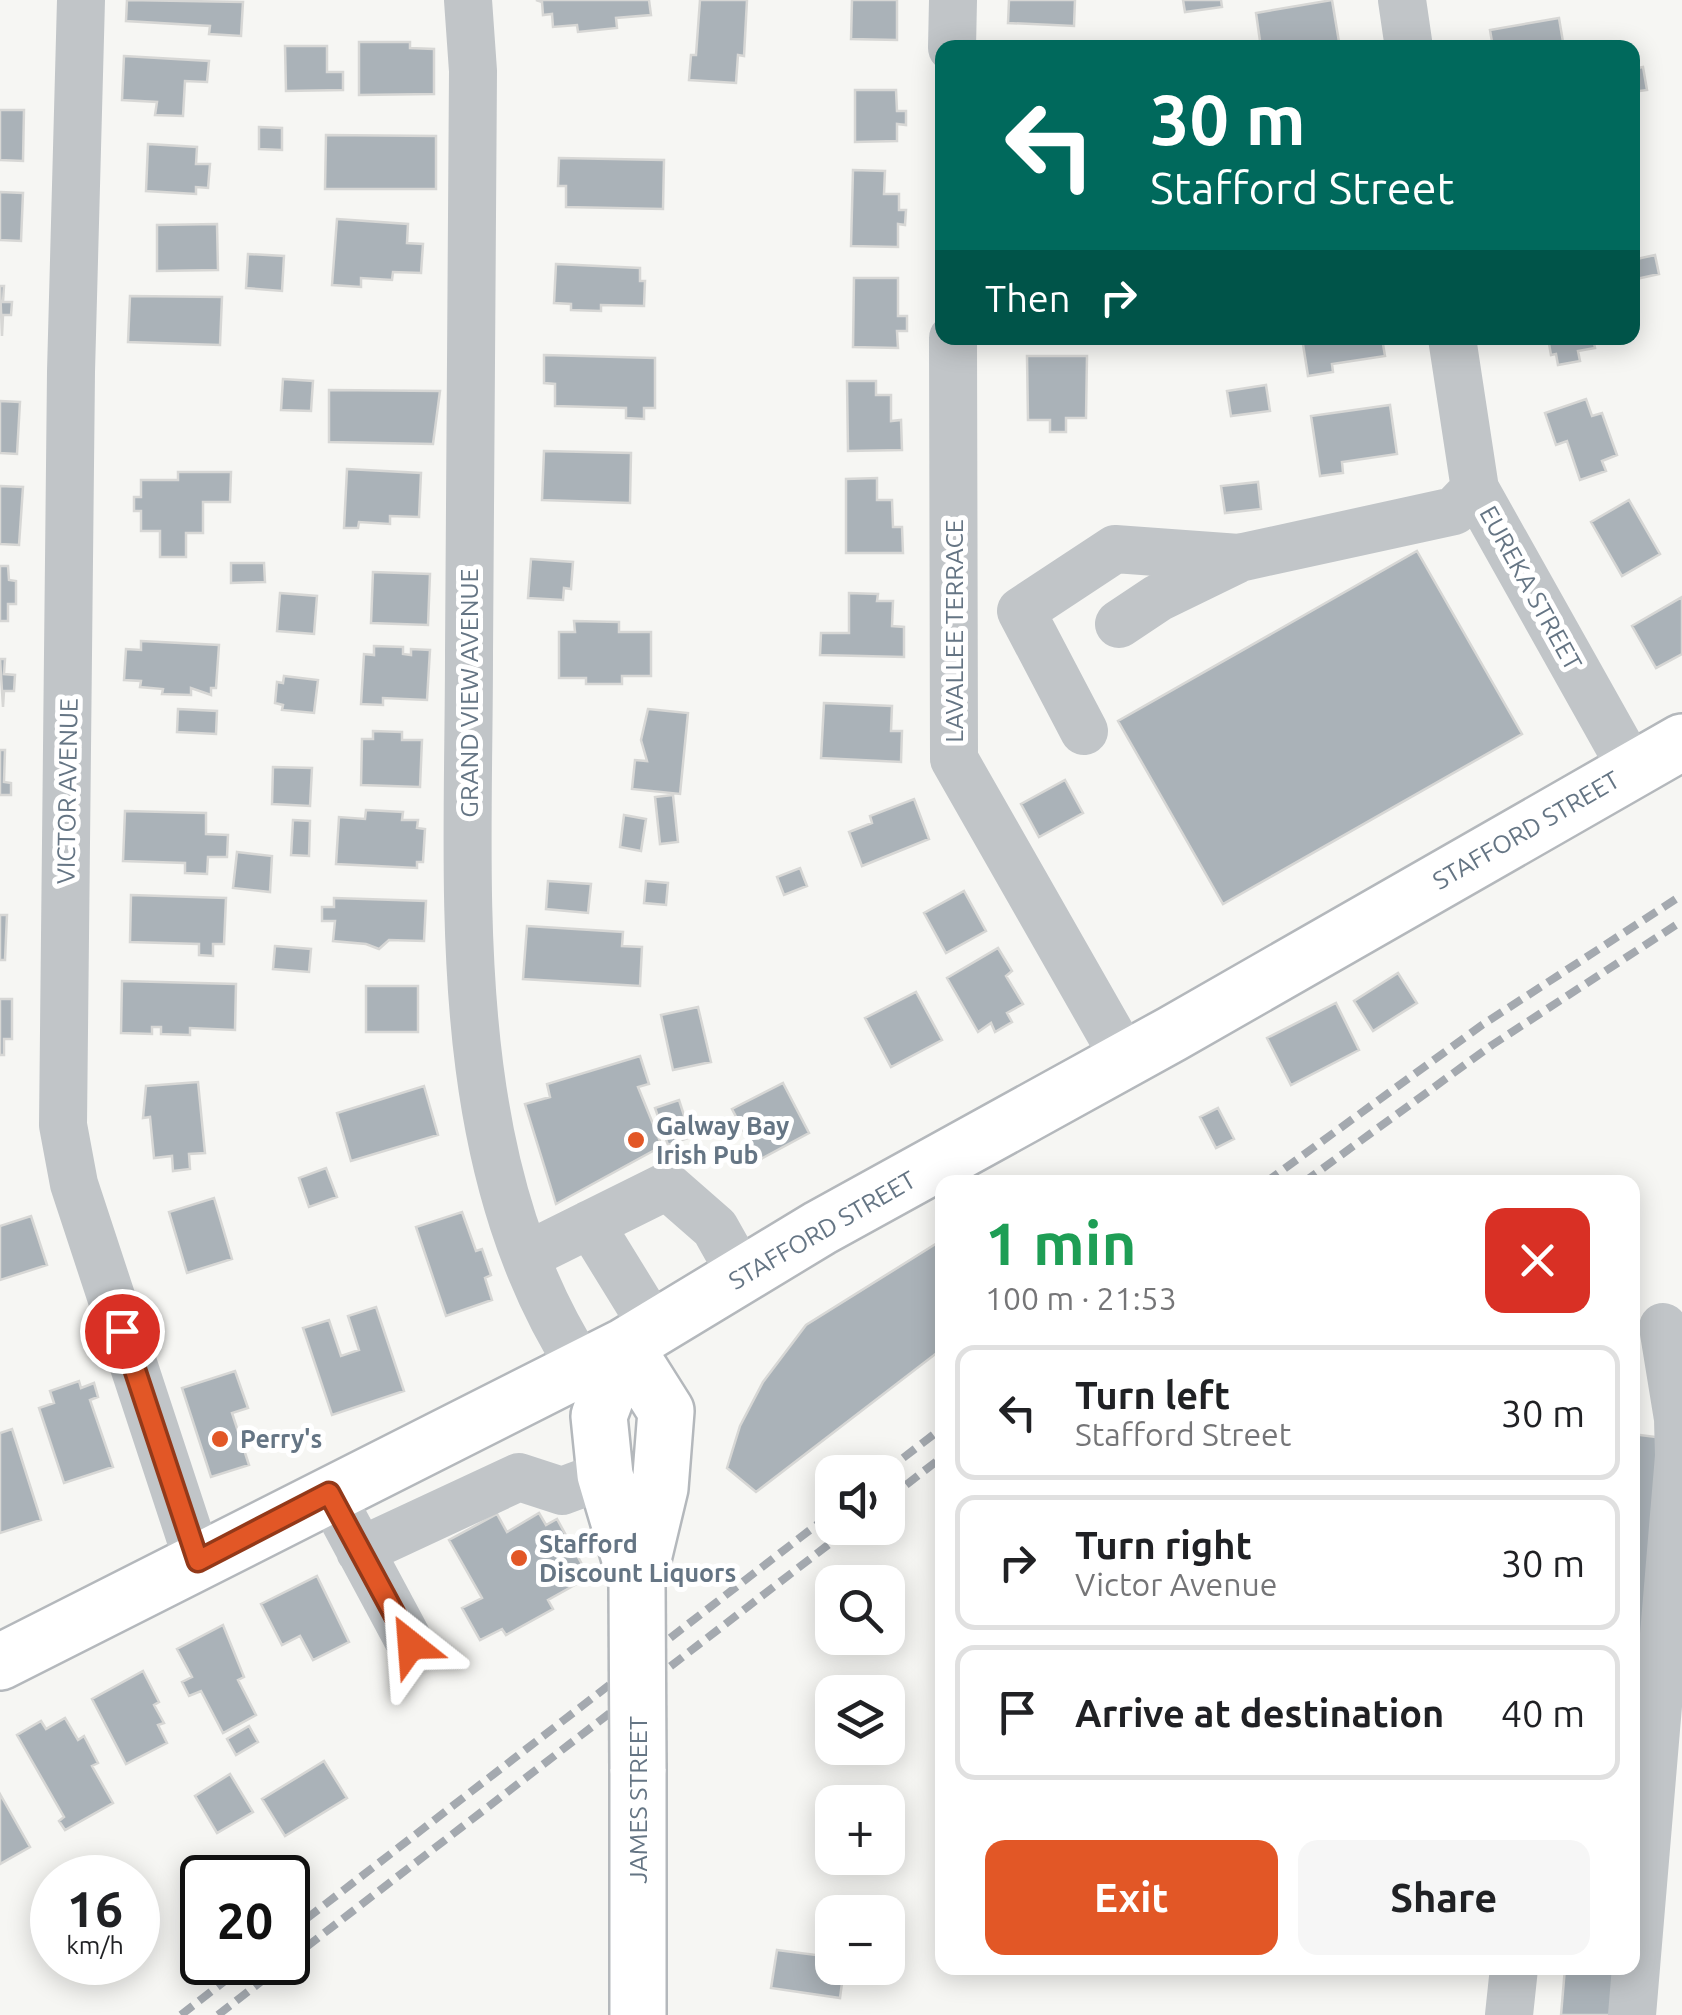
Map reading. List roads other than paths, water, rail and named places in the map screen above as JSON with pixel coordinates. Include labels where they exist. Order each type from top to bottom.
[{"type":"main road","name":"STAFFORD STREET","points":[[0,1662],[620,1347],[1682,742]]},
{"type":"main road","name":"JAMES STREET","points":[[620,1347],[599,1416],[606,1475],[638,1584]]},
{"type":"main road","name":"JAMES STREET","points":[[620,1347],[666,1411],[660,1488],[638,1584],[638,2015]]},
{"type":"street","name":"VICTOR AVENUE","points":[[80,0],[71,372],[64,1138],[86,1221],[198,1561]]},
{"type":"street","name":"GRAND VIEW AVENUE","points":[[468,0],[473,71],[470,987],[492,1150],[549,1318],[620,1347]]},
{"type":"street","points":[[952,40],[954,0]]},
{"type":"street","points":[[1402,0],[1408,40]]},
{"type":"street","name":"LAVALLEE TERRACE","points":[[953,345],[954,758],[1124,1059]]},
{"type":"street","name":"EUREKA STREET","points":[[1453,345],[1475,489],[1632,770]]},
{"type":"street","points":[[1118,624],[1158,598],[1239,558],[1454,511],[1475,489]]},
{"type":"street","points":[[1084,731],[1021,611],[1116,549],[1239,558]]},
{"type":"street","points":[[528,1256],[667,1186],[716,1228],[742,1276]]},
{"type":"street","points":[[590,1224],[620,1347]]},
{"type":"street","points":[[1640,1796],[1642,1741],[1678,1456],[1678,1419],[1659,1330]]},
{"type":"street","points":[[417,1448],[450,1509]]},
{"type":"street","points":[[360,1550],[520,1478],[562,1490],[606,1475]]},
{"type":"street","points":[[329,1493],[411,1645]]},
{"type":"street","points":[[1509,2015],[1513,1975]]},
{"type":"street","points":[[1632,2015],[1633,1975]]},
{"type":"railway","points":[[1276,1175],[1482,1025],[1682,895]]},
{"type":"railway","points":[[1314,1175],[1492,1045],[1682,921]]},
{"type":"railway","points":[[905,1457],[935,1433]]},
{"type":"railway","points":[[905,1486],[935,1462]]},
{"type":"railway","points":[[310,1916],[815,1526]]},
{"type":"railway","points":[[310,1944],[828,1545]]},
{"type":"railway","points":[[181,2015],[219,1985]]},
{"type":"railway","points":[[218,2015],[256,1985]]},
{"type":"place","name":"Galway Bay Irish Pub","points":[[636,1140]]},
{"type":"place","name":"Perry's","points":[[220,1439]]},
{"type":"place","name":"Stafford Discount Liquors","points":[[519,1558]]}]
